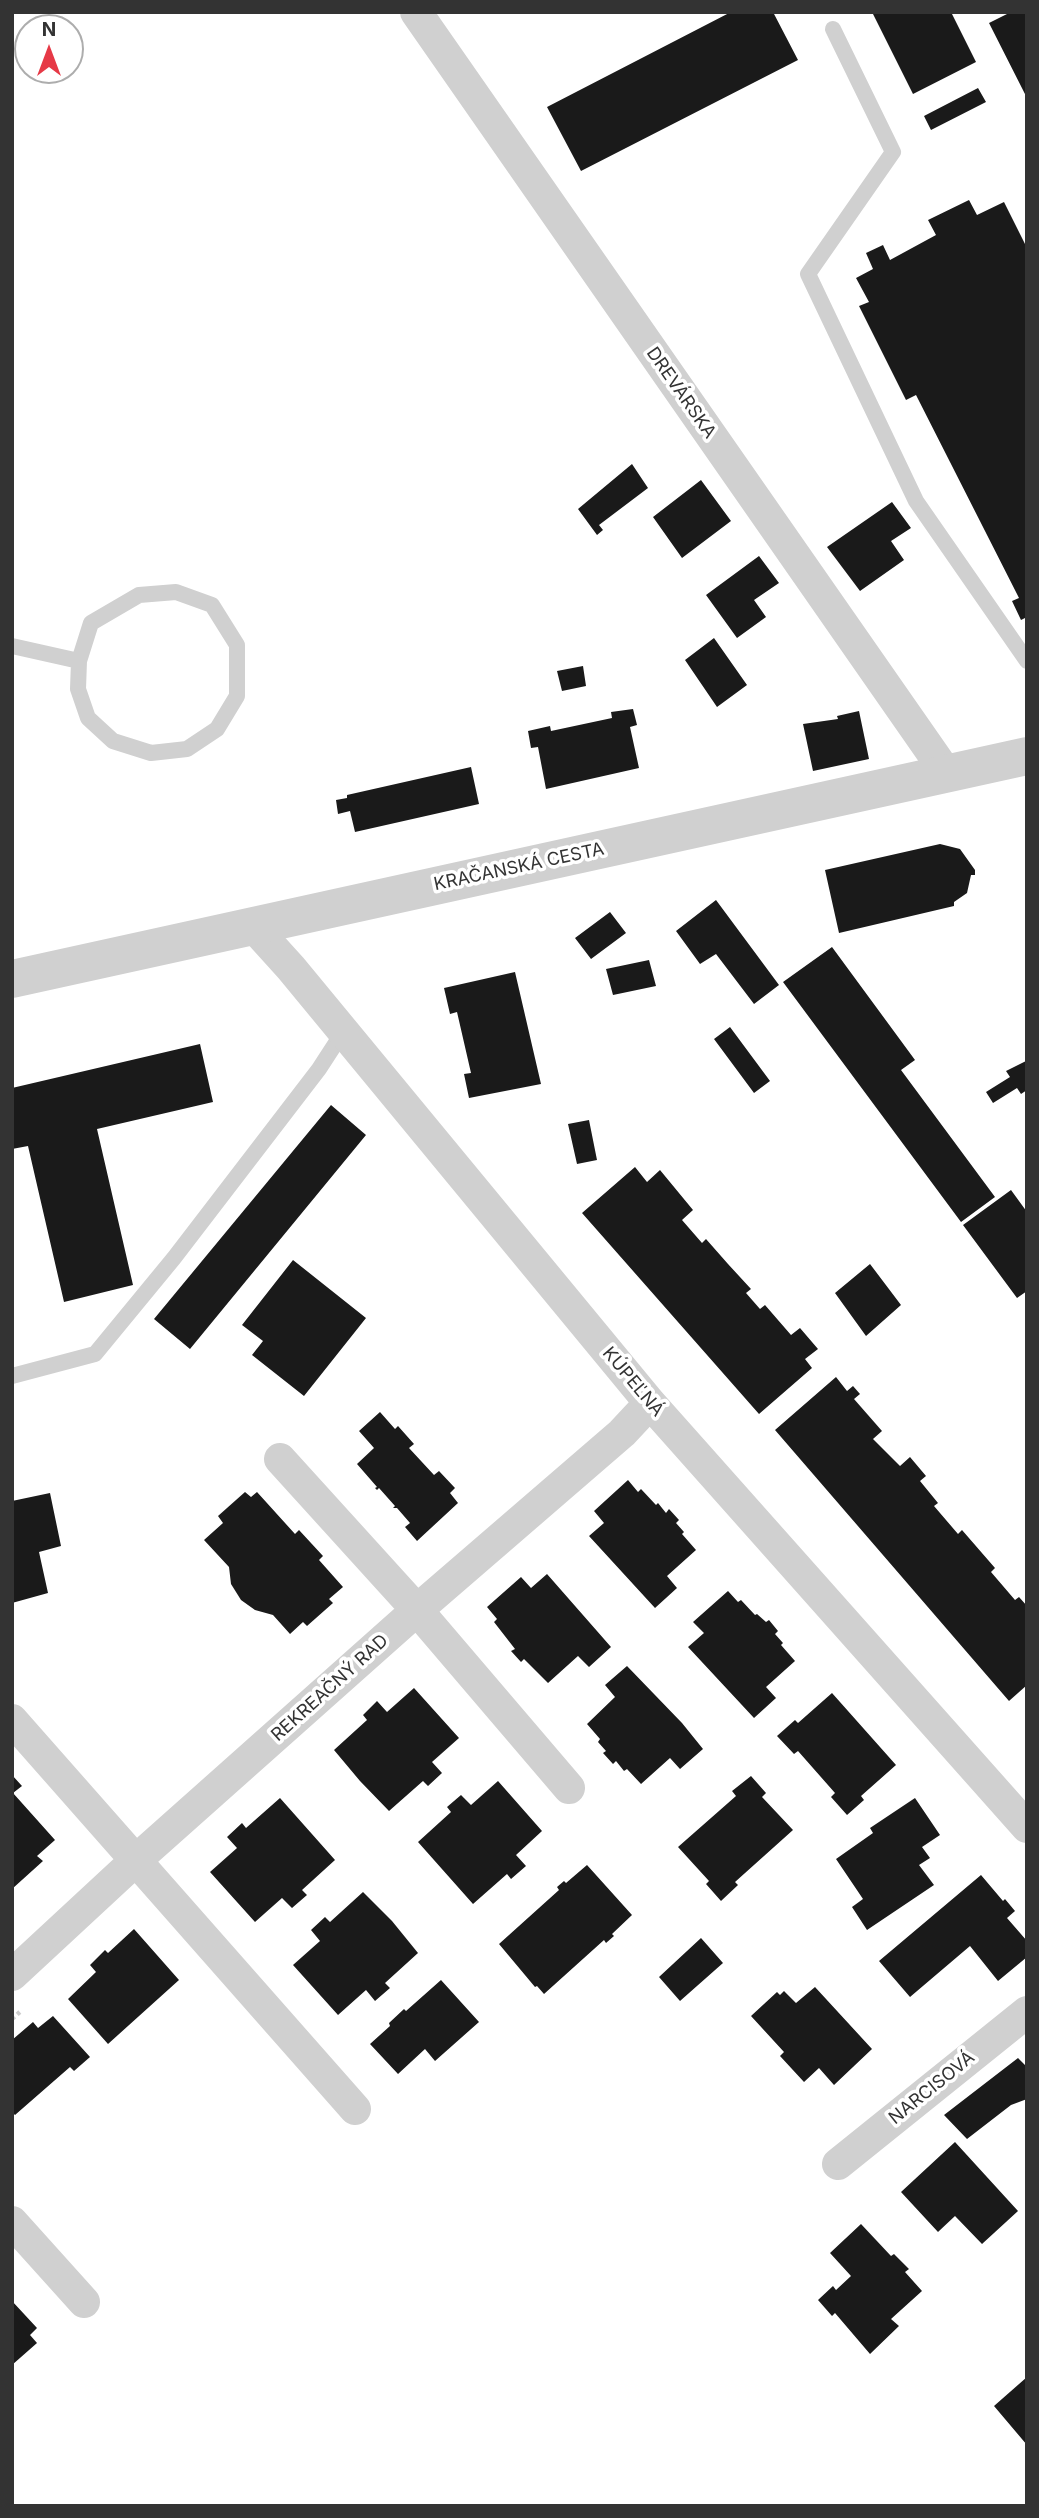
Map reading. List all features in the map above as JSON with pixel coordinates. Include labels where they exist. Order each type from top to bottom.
[{"type":"street","name":"DREVÁRSKA","points":[[416,12],[947,774]]},
{"type":"street","name":"KRAČANSKÁ CESTA","points":[[12,979],[1027,756]]},
{"type":"street","name":"KÚPEĽNÁ","points":[[253,926],[291,968],[650,1403],[1027,1827]]},
{"type":"street","name":"REKREAČNÝ RAD","points":[[12,1975],[135,1861],[417,1610],[622,1433],[650,1403]]},
{"type":"street","points":[[280,1459],[417,1610],[569,1788]]},
{"type":"street","points":[[12,1720],[355,2109]]},
{"type":"street","name":"NARCISOVÁ","points":[[838,2164],[1027,2012]]},
{"type":"street","points":[[12,2222],[84,2302]]},
{"type":"lane","points":[[833,29],[893,152],[808,274],[916,500],[1027,661]]},
{"type":"lane","points":[[176,592],[212,605],[237,645],[237,696],[217,729],[187,749],[151,753],[113,741],[88,718],[78,689],[79,661],[91,622],[139,595],[176,592]]},
{"type":"lane","points":[[12,646],[79,661]]},
{"type":"lane","points":[[12,1376],[95,1354],[174,1258],[320,1069],[343,1032]]},
{"type":"building","points":[[731,12],[773,12],[798,60],[581,171],[547,107]]},
{"type":"building","points":[[872,12],[951,12],[976,62],[913,94]]},
{"type":"building","points":[[1011,12],[1027,12],[1027,98],[989,23]]},
{"type":"building","points":[[978,88],[986,102],[931,130],[924,116]]},
{"type":"building","points":[[969,200],[977,215],[1004,202],[1027,248],[1027,617],[1021,620],[1012,601],[1019,598],[916,395],[906,400],[859,306],[869,302],[856,278],[873,269],[866,253],[883,245],[890,260],[936,235],[928,220]]},
{"type":"building","points":[[632,464],[648,488],[599,525],[603,530],[597,535],[578,509]]},
{"type":"building","points":[[701,480],[731,521],[682,558],[653,517]]},
{"type":"building","points":[[892,502],[911,528],[891,541],[904,560],[860,591],[827,547]]},
{"type":"building","points":[[759,556],[779,583],[754,600],[766,617],[737,638],[706,595]]},
{"type":"building","points":[[714,638],[747,685],[717,707],[685,660]]},
{"type":"building","points":[[583,666],[586,686],[562,691],[557,671]]},
{"type":"building","points":[[633,709],[637,725],[630,727],[639,768],[546,789],[538,747],[531,748],[528,731],[550,726],[551,731],[612,718],[611,712]]},
{"type":"building","points":[[859,711],[869,759],[813,771],[803,724],[838,719],[837,716]]},
{"type":"building","points":[[471,767],[479,804],[355,832],[350,811],[338,814],[336,800],[347,798],[347,795]]},
{"type":"building","points":[[940,844],[960,849],[975,870],[975,875],[971,875],[967,893],[954,902],[954,906],[839,933],[825,870]]},
{"type":"building","points":[[716,900],[779,985],[754,1004],[716,954],[700,964],[676,931]]},
{"type":"building","points":[[610,912],[626,933],[591,959],[575,938]]},
{"type":"building","points":[[832,947],[915,1060],[901,1070],[995,1197],[961,1222],[783,982]]},
{"type":"building","points":[[649,960],[656,986],[613,995],[606,969]]},
{"type":"building","points":[[515,972],[541,1084],[469,1098],[464,1074],[471,1073],[457,1012],[450,1014],[444,988]]},
{"type":"building","points":[[730,1027],[770,1081],[754,1093],[714,1039]]},
{"type":"building","points":[[200,1044],[213,1102],[97,1129],[133,1285],[64,1302],[28,1146],[12,1149],[12,1088]]},
{"type":"building","points":[[1026,1061],[1027,1090],[1021,1094],[1017,1088],[993,1103],[986,1092],[1010,1077],[1006,1071]]},
{"type":"building","points":[[331,1105],[366,1135],[190,1349],[154,1319]]},
{"type":"building","points":[[589,1120],[597,1160],[577,1164],[568,1124]]},
{"type":"building","points":[[635,1167],[647,1182],[660,1170],[693,1210],[682,1220],[702,1243],[706,1239],[751,1289],[746,1293],[760,1309],[765,1305],[791,1335],[800,1328],[818,1349],[805,1359],[812,1368],[759,1414],[582,1213]]},
{"type":"building","points":[[1011,1190],[1027,1212],[1027,1291],[1017,1298],[963,1225]]},
{"type":"building","points":[[293,1260],[366,1318],[304,1396],[252,1355],[263,1341],[242,1325]]},
{"type":"building","points":[[870,1264],[901,1305],[866,1336],[835,1293]]},
{"type":"building","points":[[836,1377],[847,1391],[853,1386],[860,1394],[854,1399],[882,1431],[873,1439],[900,1466],[910,1457],[926,1476],[920,1481],[938,1503],[934,1506],[958,1534],[962,1530],[995,1568],[991,1572],[1015,1600],[1019,1597],[1027,1606],[1027,1685],[1009,1701],[775,1430]]},
{"type":"building","points":[[380,1412],[395,1429],[398,1426],[414,1444],[409,1448],[434,1475],[439,1471],[455,1488],[450,1493],[458,1503],[417,1541],[405,1527],[410,1523],[397,1508],[393,1508],[395,1506],[379,1488],[375,1488],[377,1487],[357,1464],[374,1448],[359,1431]]},
{"type":"building","points":[[628,1480],[638,1492],[641,1489],[666,1513],[669,1509],[679,1520],[676,1523],[684,1532],[682,1534],[696,1550],[667,1576],[677,1588],[655,1608],[589,1536],[604,1523],[594,1511]]},
{"type":"building","points":[[245,1492],[251,1497],[257,1492],[295,1534],[299,1530],[323,1556],[319,1560],[343,1587],[329,1599],[333,1603],[307,1626],[303,1622],[290,1634],[273,1615],[255,1610],[241,1600],[231,1584],[229,1567],[204,1540],[223,1523],[218,1516]]},
{"type":"building","points":[[50,1493],[61,1546],[39,1552],[48,1593],[12,1603],[12,1501]]},
{"type":"building","points":[[547,1574],[611,1647],[589,1667],[578,1656],[548,1683],[524,1659],[521,1662],[511,1651],[515,1649],[494,1622],[497,1619],[487,1607],[521,1577],[531,1588]]},
{"type":"building","points":[[728,1591],[755,1615],[766,1622],[769,1620],[778,1631],[775,1634],[783,1643],[781,1645],[795,1661],[766,1687],[776,1698],[754,1718],[688,1647],[704,1633],[693,1622]]},
{"type":"building","points":[[627,1666],[703,1749],[680,1769],[670,1758],[641,1784],[627,1769],[624,1771],[616,1761],[613,1764],[603,1753],[606,1751],[598,1742],[600,1739],[587,1724],[615,1697],[605,1685]]},
{"type":"building","points":[[414,1688],[459,1738],[432,1762],[442,1773],[428,1786],[423,1781],[389,1811],[334,1750],[367,1720],[363,1715],[377,1701],[387,1712]]},
{"type":"building","points":[[832,1693],[896,1765],[861,1796],[864,1800],[847,1815],[831,1797],[835,1793],[798,1751],[794,1754],[777,1736],[795,1720],[798,1723]]},
{"type":"building","points":[[12,1775],[22,1786],[13,1793],[55,1840],[37,1856],[43,1861],[12,1889]]},
{"type":"building","points":[[751,1776],[766,1793],[762,1797],[793,1830],[735,1882],[738,1885],[721,1901],[706,1884],[709,1881],[678,1847],[736,1796],[732,1791]]},
{"type":"building","points":[[498,1781],[542,1831],[516,1855],[526,1866],[511,1879],[507,1874],[473,1904],[418,1842],[451,1812],[447,1807],[461,1795],[471,1805]]},
{"type":"building","points":[[280,1798],[335,1860],[302,1890],[307,1895],[292,1908],[282,1898],[255,1922],[210,1872],[237,1848],[227,1837],[242,1823],[246,1828]]},
{"type":"building","points":[[915,1798],[940,1835],[922,1847],[930,1858],[919,1865],[934,1885],[867,1930],[852,1907],[863,1899],[836,1859],[873,1833],[870,1828]]},
{"type":"building","points":[[587,1865],[632,1915],[612,1934],[614,1936],[606,1943],[604,1940],[544,1994],[499,1944],[559,1890],[557,1887]]},
{"type":"building","points":[[981,1875],[1015,1911],[1007,1918],[1027,1941],[1027,1957],[998,1981],[970,1946],[910,1997],[879,1961]]},
{"type":"building","points":[[363,1892],[392,1921],[418,1953],[385,1983],[390,1988],[375,2001],[366,1990],[338,2015],[293,1965],[320,1941],[311,1930],[325,1917],[330,1922]]},
{"type":"building","points":[[134,1929],[179,1980],[108,2044],[68,1999],[96,1972],[90,1965],[105,1950],[108,1953]]},
{"type":"building","points":[[701,1938],[723,1963],[680,2001],[659,1977]]},
{"type":"building","points":[[441,1980],[479,2022],[435,2061],[425,2049],[398,2074],[370,2044],[404,2009],[406,2011]]},
{"type":"building","points":[[815,1987],[872,2049],[834,2085],[819,2068],[804,2082],[780,2056],[784,2052],[751,2016],[777,1992],[780,1995],[784,1991],[796,2003]]},
{"type":"building","points":[[53,2016],[90,2057],[74,2071],[70,2067],[15,2115],[12,2112],[12,2040],[33,2022],[38,2028]]},
{"type":"building","points":[[1018,2058],[1027,2067],[1027,2099],[1011,2105],[967,2139],[944,2115]]},
{"type":"building","points":[[955,2142],[1018,2211],[982,2244],[955,2216],[938,2232],[901,2192]]},
{"type":"building","points":[[861,2224],[891,2256],[894,2254],[909,2269],[905,2272],[922,2291],[891,2319],[899,2326],[870,2354],[835,2313],[832,2316],[818,2300],[833,2286],[836,2290],[851,2276],[830,2253]]},
{"type":"building","points":[[12,2301],[37,2328],[30,2335],[37,2343],[12,2365]]},
{"type":"building","points":[[1027,2377],[1027,2445],[994,2406]]}]
